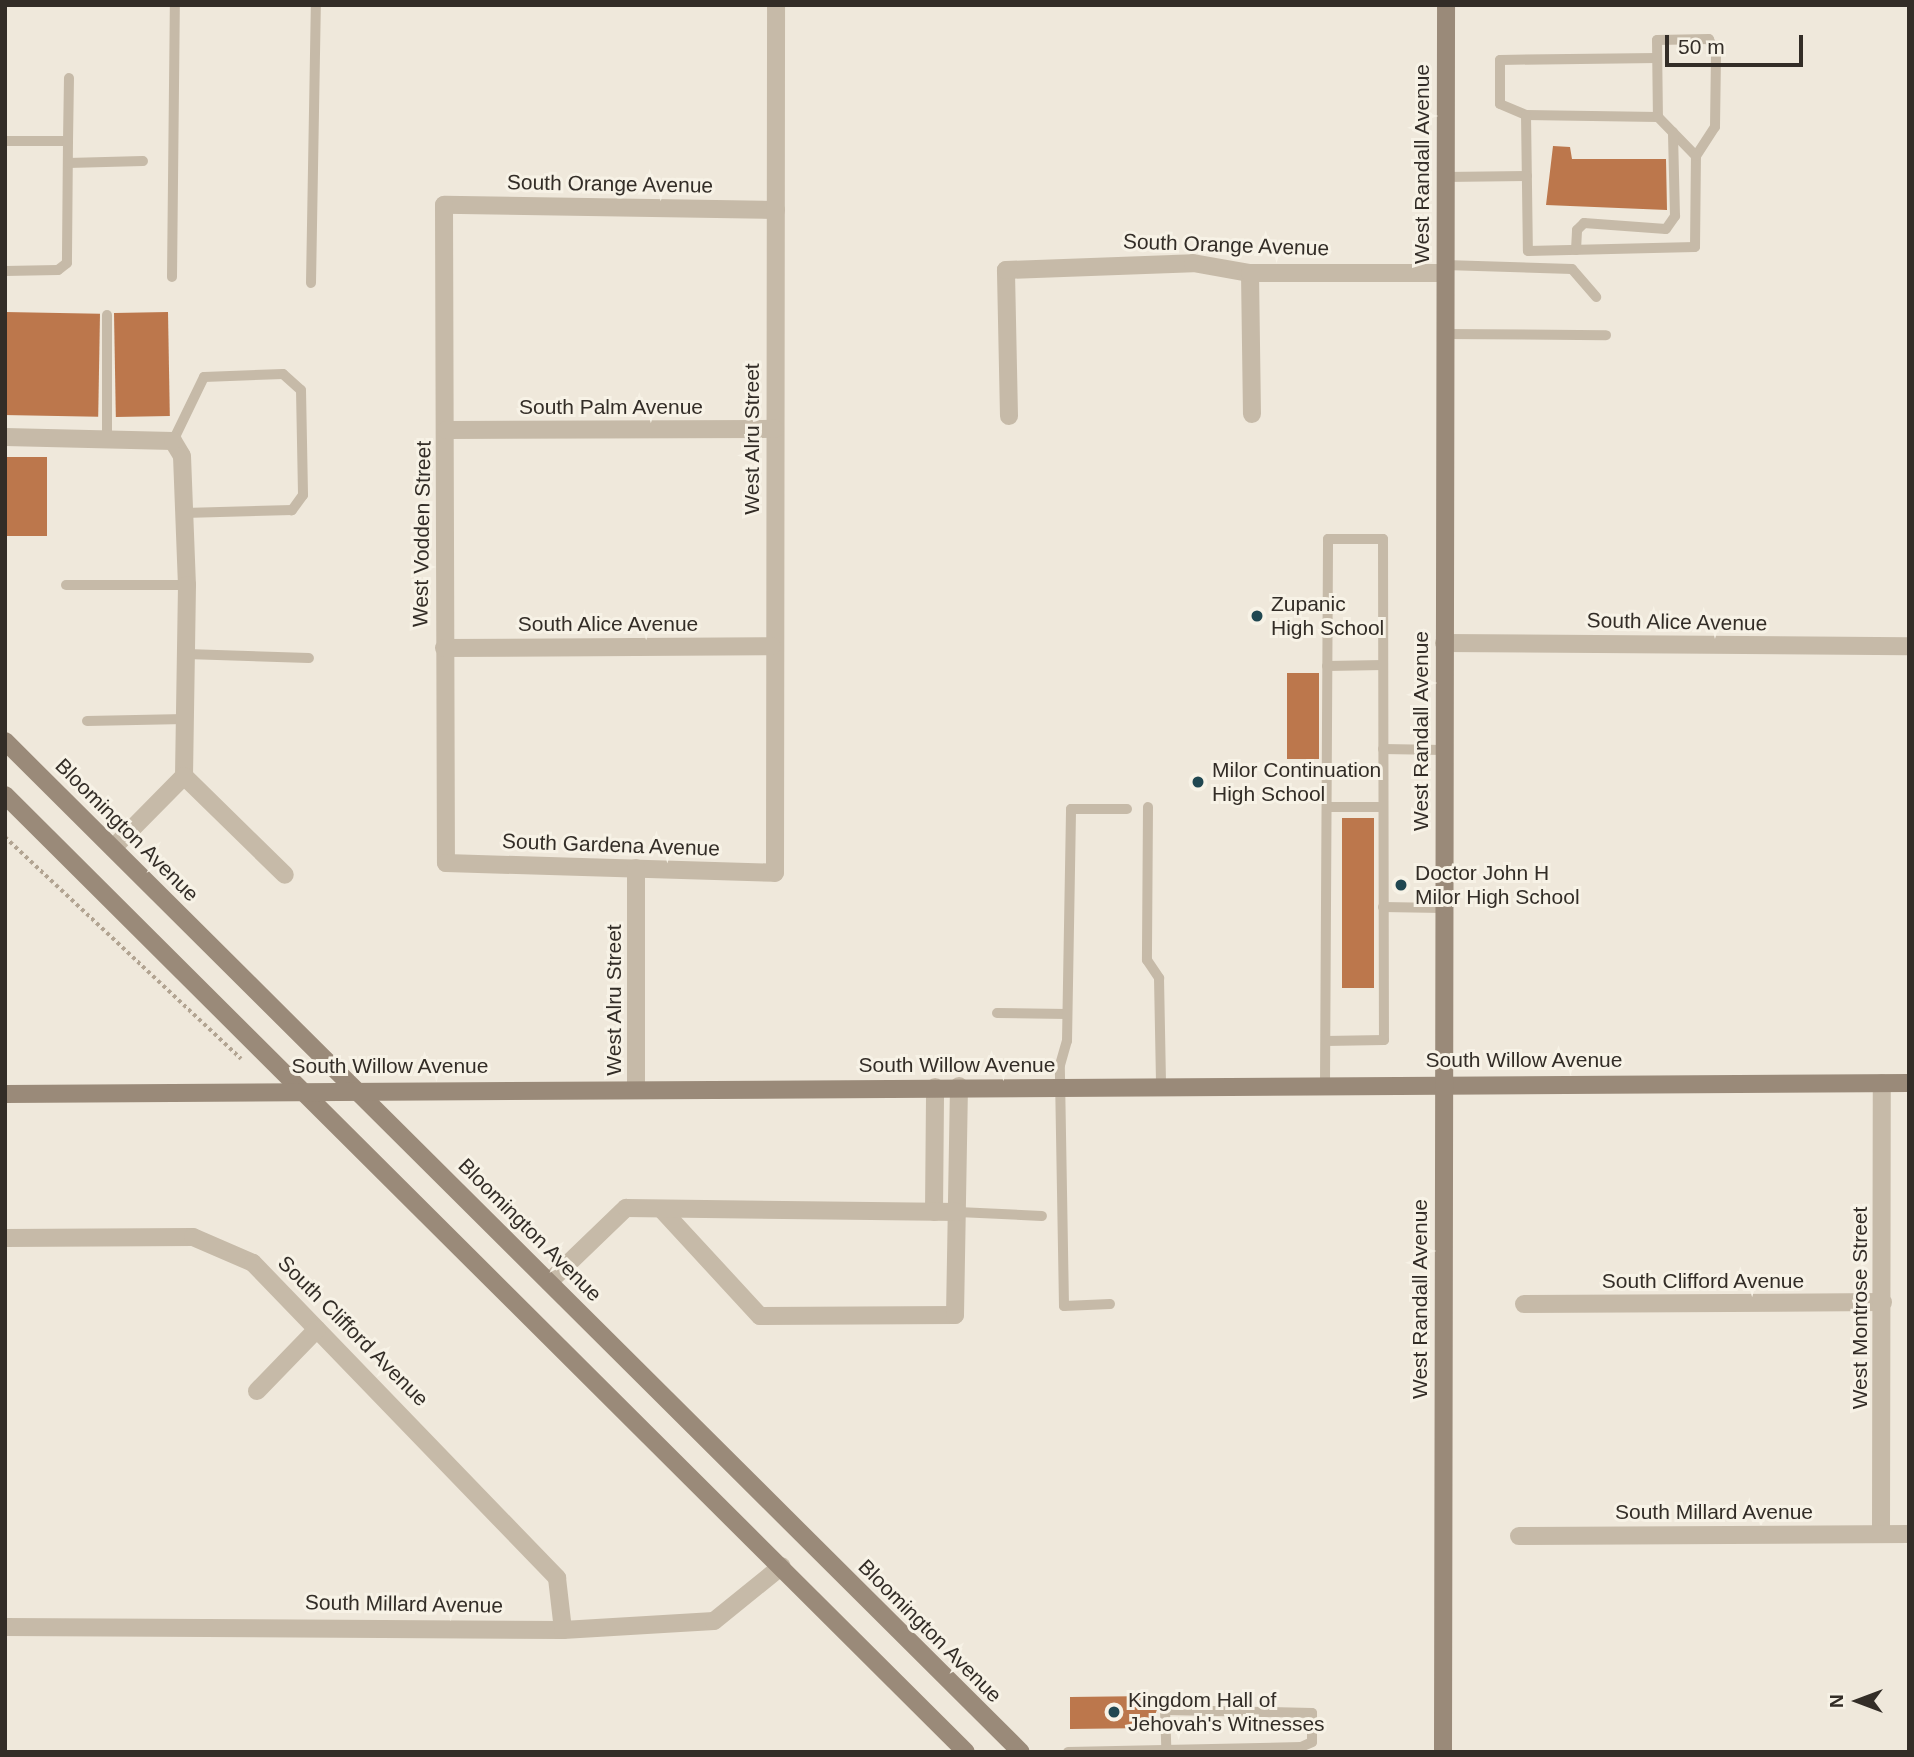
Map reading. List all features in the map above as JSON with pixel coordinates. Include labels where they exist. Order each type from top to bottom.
[{"type":"street","name":"West Alru Street","points":[[775,873],[772,646],[776,5]]},
{"type":"street","name":"West Randall Avenue","points":[[1443,1752],[1446,5]]},
{"type":"street","name":"South Orange Avenue","points":[[444,205],[776,210]]},
{"type":"street","name":"West Vodden Street","points":[[444,205],[446,863]]},
{"type":"street","name":"South Orange Avenue","points":[[1009,416],[1006,270],[1179,263],[1250,273],[1444,269]]},
{"type":"street","points":[[1250,273],[1252,414]]},
{"type":"street","name":"South Palm Avenue","points":[[446,430],[775,429]]},
{"type":"street","points":[[5,437],[107,436],[173,441],[182,456],[187,585],[184,776],[113,848]]},
{"type":"street","name":"South Alice Avenue","points":[[1444,643],[1909,646]]},
{"type":"street","name":"South Alice Avenue","points":[[444,648],[772,646]]},
{"type":"street","name":"Bloomington Avenue","points":[[5,741],[1021,1752]]},
{"type":"street","points":[[184,776],[285,875]]},
{"type":"street","points":[[5,794],[966,1752]]},
{"type":"street","name":"South Gardena Avenue","points":[[446,863],[775,873]]},
{"type":"street","name":"West Alru Street","points":[[636,868],[636,1090]]},
{"type":"street","name":"South Willow Avenue","points":[[5,1094],[356,1088],[636,1090],[1443,1083],[1909,1083]]},
{"type":"street","name":"West Montrose Street","points":[[1881,1534],[1882,1083]]},
{"type":"street","points":[[663,1210],[760,1316],[777,1320],[955,1315],[959,1086]]},
{"type":"street","points":[[934,1212],[935,1087]]},
{"type":"street","points":[[549,1282],[626,1208],[958,1212]]},
{"type":"street","name":"South Clifford Avenue","points":[[5,1238],[193,1237],[253,1263],[557,1578],[563,1630]]},
{"type":"street","name":"South Clifford Avenue","points":[[1524,1304],[1883,1302]]},
{"type":"street","points":[[257,1391],[317,1329]]},
{"type":"street","name":"South Millard Avenue","points":[[1520,1536],[1909,1534]]},
{"type":"street","name":"South Millard Avenue","points":[[5,1627],[563,1630],[714,1621],[782,1566]]},
{"type":"lane","points":[[172,277],[175,5]]},
{"type":"lane","points":[[312,283],[316,5]]},
{"type":"lane","points":[[1526,115],[1528,251],[1695,247],[1696,156],[1715,127],[1714,46],[1709,40],[1657,40],[1658,117],[1696,156]]},
{"type":"lane","points":[[1657,58],[1500,60],[1500,104],[1526,115],[1658,117]]},
{"type":"lane","points":[[5,271],[58,270],[67,263],[69,78]]},
{"type":"lane","points":[[1576,250],[1577,230],[1584,223],[1666,229],[1675,216],[1673,132]]},
{"type":"lane","points":[[5,141],[68,141]]},
{"type":"lane","points":[[68,163],[143,162]]},
{"type":"lane","points":[[1445,177],[1527,176]]},
{"type":"lane","points":[[1444,269],[1572,269],[1596,297]]},
{"type":"lane","points":[[107,315],[107,436]]},
{"type":"lane","points":[[1444,334],[1606,335]]},
{"type":"lane","points":[[173,441],[204,377],[283,374],[301,390],[303,495],[292,510],[184,513]]},
{"type":"lane","points":[[1325,1084],[1328,540],[1383,539],[1384,1040],[1326,1041]]},
{"type":"lane","points":[[66,585],[187,585]]},
{"type":"lane","points":[[186,654],[309,658]]},
{"type":"lane","points":[[1327,666],[1383,665]]},
{"type":"lane","points":[[88,721],[185,719]]},
{"type":"lane","points":[[1383,749],[1443,750]]},
{"type":"lane","points":[[1148,807],[1147,960],[1159,978],[1161,1086]]},
{"type":"lane","points":[[1327,807],[1383,807]]},
{"type":"lane","points":[[1110,1304],[1064,1306],[1062,1086],[1067,1014],[1071,809],[1128,809]]},
{"type":"lane","points":[[1383,906],[1443,908]]},
{"type":"lane","points":[[997,1013],[1067,1014]]},
{"type":"lane","points":[[958,1212],[1042,1216]]},
{"type":"lane","points":[[1068,1752],[1166,1747],[1301,1746],[1312,1742],[1312,1713],[1165,1710],[1166,1747]]},
{"type":"path","points":[[5,837],[241,1059]]},
{"type":"building","points":[[1553,146],[1570,147],[1572,159],[1666,159],[1667,210],[1546,205]]},
{"type":"building","points":[[5,312],[100,314],[98,417],[5,415]]},
{"type":"building","points":[[168,312],[170,416],[116,417],[114,313]]},
{"type":"building","points":[[5,457],[47,457],[47,536],[5,536]]},
{"type":"building","points":[[1287,673],[1319,673],[1319,759],[1287,759]]},
{"type":"building","points":[[1342,818],[1374,818],[1374,988],[1342,988]]},
{"type":"building","name":"Kingdom Hall of Jehovah's Witnesses","points":[[1151,1696],[1151,1703],[1159,1703],[1151,1728],[1070,1729],[1070,1697]]},
{"type":"place","name":"Zupanic High School","points":[[1257,616]]},
{"type":"place","name":"Milor Continuation High School","points":[[1198,782]]},
{"type":"place","name":"Doctor John H Milor High School","points":[[1401,885]]},
{"type":"place","name":"Kingdom Hall of Jehovah's Witnesses","points":[[1114,1712]]}]
